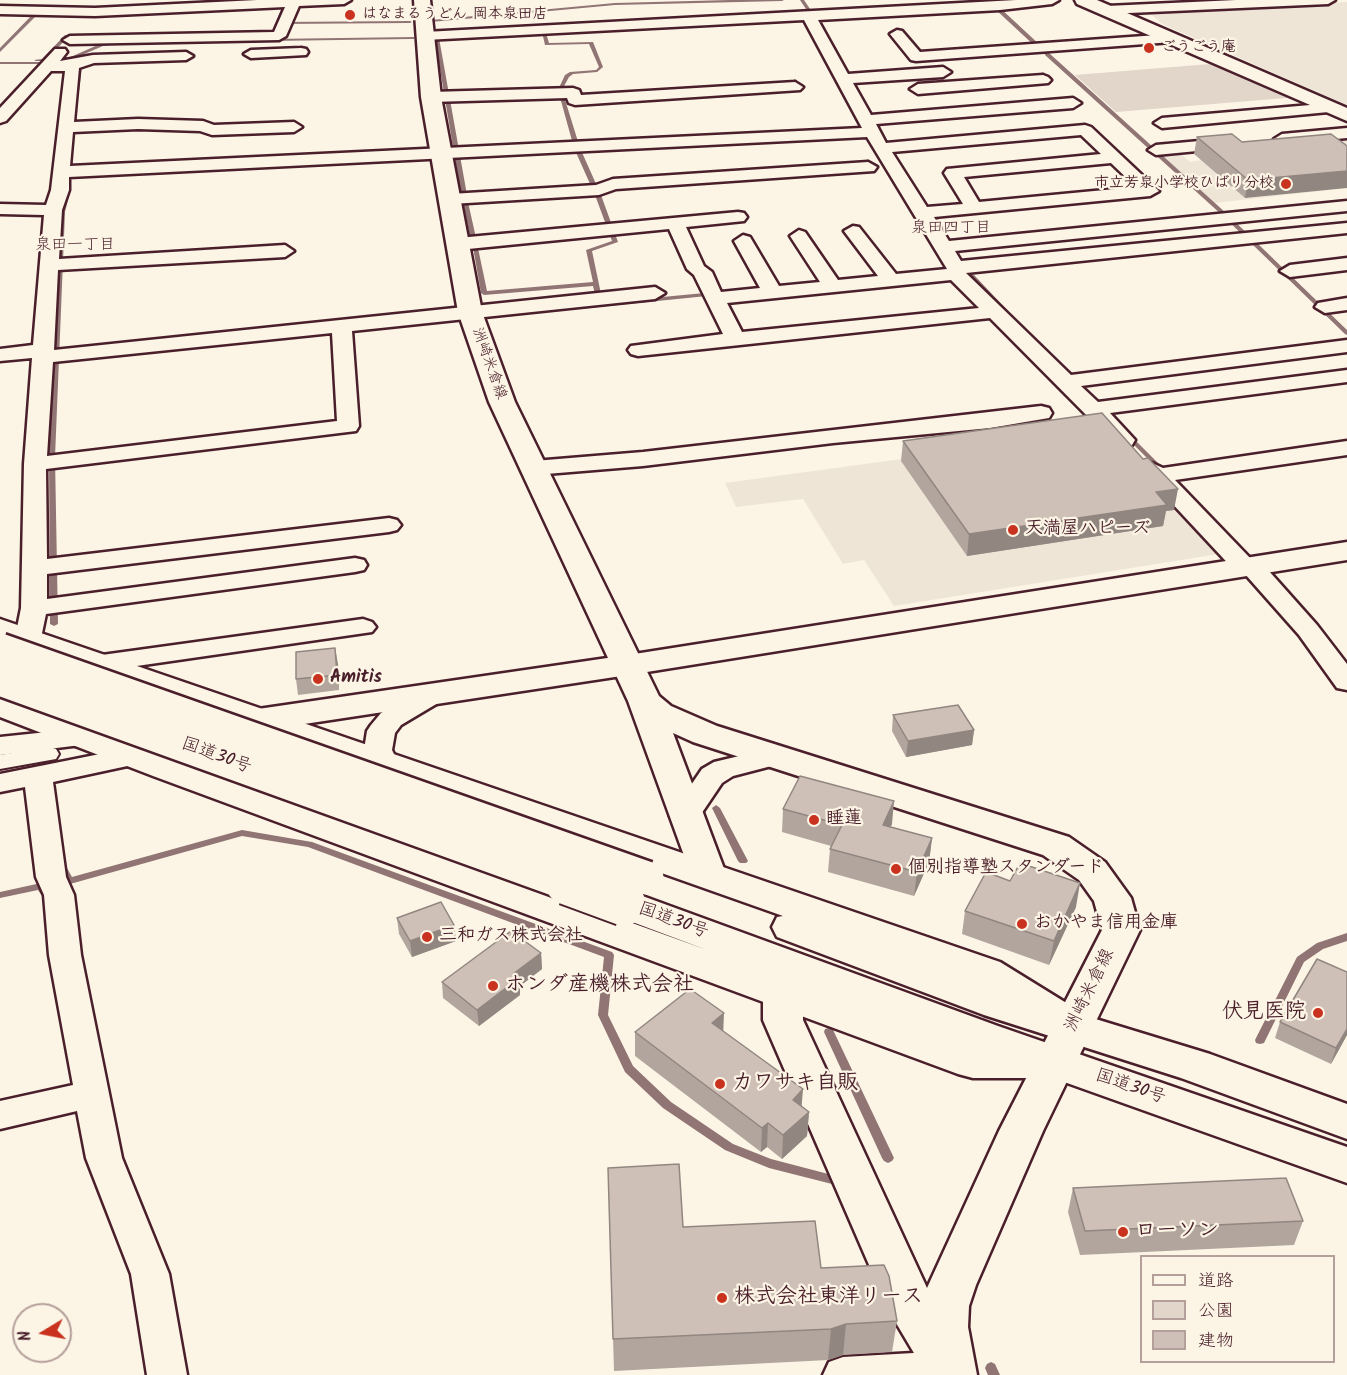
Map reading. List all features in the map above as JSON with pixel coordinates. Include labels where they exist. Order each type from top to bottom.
[{"type":"main road","name":"洲崎米倉線","points":[[422,0],[425,36],[441,97],[451,199],[470,312],[502,402],[645,701],[707,874]]},
{"type":"main road","points":[[1083,0],[1340,112]]},
{"type":"main road","points":[[258,720],[628,665],[1248,566],[1344,555]]},
{"type":"main road","points":[[28,623],[102,663],[258,720],[986,972],[1074,1027]]},
{"type":"main road","name":"国道30号","points":[[28,623],[636,891],[1055,1062],[1347,1165]]},
{"type":"main road","name":"国道30号","points":[[0,679],[636,891],[1195,1066],[1347,1122]]},
{"type":"main road","name":"洲崎米倉線","points":[[645,701],[677,722],[773,757],[1056,846],[1092,871],[1112,898],[1121,930],[1092,984],[1074,1027],[1055,1062],[951,1285],[945,1306],[944,1327],[949,1368]]},
{"type":"main road","points":[[0,705],[87,736],[136,757],[973,1062],[1055,1062]]},
{"type":"main road","points":[[783,994],[781,1005],[783,1020],[902,1285],[949,1368]]},
{"type":"street","points":[[0,118],[107,0]]},
{"type":"street","points":[[0,10],[95,12],[344,0]]},
{"type":"street","points":[[425,36],[1000,6],[1052,0]]},
{"type":"street","points":[[1107,10],[1328,0]]},
{"type":"street","points":[[73,37],[279,36],[295,1]]},
{"type":"street","points":[[808,16],[853,86],[881,147],[956,271],[993,312],[1099,409],[1164,475],[1308,630],[1347,682]]},
{"type":"street","points":[[897,34],[916,57],[1172,38]]},
{"type":"street","points":[[232,55],[301,52]]},
{"type":"street","points":[[50,64],[75,65],[93,59],[197,56]]},
{"type":"street","points":[[75,65],[67,172],[53,210],[57,264],[47,355],[46,567],[28,623],[355,565]]},
{"type":"street","points":[[853,86],[1043,72]]},
{"type":"street","points":[[441,97],[573,93],[575,100],[795,87]]},
{"type":"street","points":[[67,172],[576,145],[871,122],[1073,103]]},
{"type":"street","points":[[1162,123],[1340,112]]},
{"type":"street","points":[[71,127],[138,124],[203,126],[212,130],[294,127]]},
{"type":"street","points":[[881,147],[1085,130],[1150,192],[920,213]]},
{"type":"street","points":[[1268,140],[1347,133]]},
{"type":"street","points":[[1156,150],[1246,142]]},
{"type":"street","points":[[974,208],[953,173],[1115,158]]},
{"type":"street","points":[[451,199],[596,190],[613,184],[868,167]]},
{"type":"street","points":[[693,178],[706,208]]},
{"type":"street","points":[[942,248],[1347,206]]},
{"type":"street","points":[[0,209],[53,210]]},
{"type":"street","points":[[458,244],[611,231],[634,225],[738,217]]},
{"type":"street","points":[[1225,219],[1246,238]]},
{"type":"street","points":[[675,222],[696,269],[702,272],[735,339]]},
{"type":"street","points":[[714,295],[1347,228]]},
{"type":"street","points":[[853,231],[888,277]]},
{"type":"street","points":[[799,236],[830,283]]},
{"type":"street","points":[[743,241],[772,290]]},
{"type":"street","points":[[57,264],[285,251]]},
{"type":"street","points":[[1290,271],[1347,264]]},
{"type":"street","points":[[0,355],[47,355],[342,329],[470,312],[655,293]]},
{"type":"street","points":[[1325,307],[1347,304]]},
{"type":"street","points":[[638,350],[993,312]]},
{"type":"street","points":[[45,463],[348,426],[342,329]]},
{"type":"street","points":[[1078,380],[1347,346]]},
{"type":"street","points":[[1099,409],[1347,376]]},
{"type":"street","points":[[534,468],[633,458],[644,459],[1041,413]]},
{"type":"street","points":[[1164,475],[1347,448]]},
{"type":"street","points":[[46,567],[389,525]]},
{"type":"street","points":[[102,663],[363,627]]},
{"type":"street","points":[[384,762],[378,750],[381,731],[391,719],[433,694]]},
{"type":"street","points":[[0,746],[258,720]]},
{"type":"street","points":[[0,762],[44,766],[136,757],[258,720]]},
{"type":"street","points":[[685,816],[712,777],[724,770],[773,757]]},
{"type":"street","points":[[0,783],[44,766]]},
{"type":"street","points":[[44,766],[53,883],[59,896],[81,1096],[150,1274],[167,1375]]},
{"type":"street","points":[[0,1115],[81,1096]]},
{"type":"street","points":[[843,1375],[949,1368]]},
{"type":"shaded area","points":[[1347,2],[1347,105],[1162,24],[1152,15],[1136,16],[1129,13]]},
{"type":"shaded area","points":[[1347,135],[1347,170],[1226,149],[1180,153],[1190,162],[1202,160],[1245,198],[1347,188],[1214,203],[1158,152]]},
{"type":"shaded area","name":"天満屋ハピーズ","points":[[1107,431],[1225,553],[894,606],[864,560],[843,564],[803,499],[736,507],[725,483]]},
{"type":"green space","points":[[1222,63],[1298,97],[1116,112],[1075,75]]},
{"type":"building","points":[[1232,134],[1242,142],[1331,134],[1347,146],[1347,171],[1248,180],[1197,137]]},
{"type":"building","points":[[1102,413],[1143,459],[1148,458],[1178,489],[1156,492],[1167,505],[969,534],[903,441]]},
{"type":"building","points":[[335,648],[337,675],[296,679],[296,652]]},
{"type":"building","points":[[958,705],[974,730],[908,741],[893,715]]},
{"type":"building","points":[[800,776],[894,801],[883,825],[932,838],[917,872],[830,849],[842,825],[783,809]]},
{"type":"building","points":[[1020,863],[1080,883],[1054,941],[965,911],[986,872],[1010,881]]},
{"type":"building","points":[[441,902],[454,925],[410,941],[397,918]]},
{"type":"building","points":[[511,931],[541,953],[513,974],[519,978],[477,1010],[442,982]]},
{"type":"building","name":"伏見医院","points":[[1317,959],[1347,972],[1347,1029],[1336,1048],[1280,1022]]},
{"type":"building","points":[[690,989],[724,1013],[712,1023],[803,1089],[793,1100],[809,1112],[783,1135],[768,1123],[762,1128],[635,1032]]},
{"type":"building","points":[[679,1164],[683,1227],[815,1221],[821,1268],[884,1265],[889,1276],[897,1321],[846,1324],[831,1329],[613,1339],[608,1168]]},
{"type":"building","points":[[1286,1178],[1303,1221],[1085,1231],[1073,1188]]},
{"type":"waterway","points":[[431,21],[615,4],[782,0]]},
{"type":"waterway","points":[[802,0],[812,14]]},
{"type":"waterway","points":[[278,23],[285,5]]},
{"type":"waterway","points":[[997,8],[1039,47]]},
{"type":"waterway","points":[[0,51],[36,14]]},
{"type":"waterway","points":[[278,23],[410,22]]},
{"type":"waterway","points":[[266,34],[274,32],[278,23]]},
{"type":"waterway","points":[[820,26],[875,124]]},
{"type":"waterway","points":[[544,33],[547,44],[591,43],[601,67],[597,71],[572,73],[567,76],[560,90],[577,148],[598,195],[615,242],[589,250],[598,294]]},
{"type":"waterway","points":[[36,60],[43,60],[67,36],[106,35]]},
{"type":"waterway","points":[[269,40],[412,38]]},
{"type":"waterway","points":[[435,38],[437,38],[464,195]]},
{"type":"waterway","points":[[59,63],[102,45],[127,42]]},
{"type":"waterway","points":[[1047,54],[1224,214],[1347,333]]},
{"type":"waterway","points":[[0,63],[51,63]]},
{"type":"waterway","points":[[73,64],[80,67],[74,115]]},
{"type":"waterway","points":[[54,624],[52,457],[62,212],[66,196]]},
{"type":"waterway","points":[[465,202],[473,238]]},
{"type":"waterway","points":[[475,248],[484,293],[595,284]]},
{"type":"waterway","points":[[972,276],[1007,313]]},
{"type":"waterway","points":[[578,307],[715,294]]},
{"type":"waterway","points":[[0,361],[29,358]]},
{"type":"waterway","points":[[1128,436],[1165,473]]},
{"type":"waterway","points":[[716,808],[743,861]]},
{"type":"waterway","points":[[60,863],[70,881],[242,833],[309,844],[609,955],[603,1015],[629,1069],[667,1105],[729,1147],[769,1163],[832,1179]]},
{"type":"waterway","points":[[0,895],[41,886],[45,894]]},
{"type":"waterway","points":[[1260,1040],[1300,960],[1320,946],[1347,937]]},
{"type":"waterway","points":[[829,1032],[888,1158]]},
{"type":"waterway","points":[[991,1368],[994,1375]]},
{"type":"place","name":"はなまるうどん 岡本泉田店","points":[[350,15]]},
{"type":"place","name":"ごうごう庵","points":[[1149,48]]},
{"type":"place","name":"市立芳泉小学校ひばり分校","points":[[1286,184]]},
{"type":"place","name":"天満屋ハピーズ","points":[[1013,530]]},
{"type":"place","name":"Amitis","points":[[318,679]]},
{"type":"place","name":"睡蓮","points":[[814,820]]},
{"type":"place","name":"個別指導塾スタンダード","points":[[896,869]]},
{"type":"place","name":"おかやま信用金庫","points":[[1022,924]]},
{"type":"place","name":"三和ガス株式会社","points":[[427,937]]},
{"type":"place","name":"ホンダ産機株式会社","points":[[493,986]]},
{"type":"place","name":"伏見医院","points":[[1318,1013]]},
{"type":"place","name":"カワサキ自販","points":[[720,1084]]},
{"type":"place","name":"ローソン","points":[[1123,1232]]},
{"type":"place","name":"株式会社東洋リース","points":[[722,1298]]},
{"type":"district","name":"泉田四丁目","points":[[951,229]]},
{"type":"district","name":"泉田一丁目","points":[[75,246]]}]
